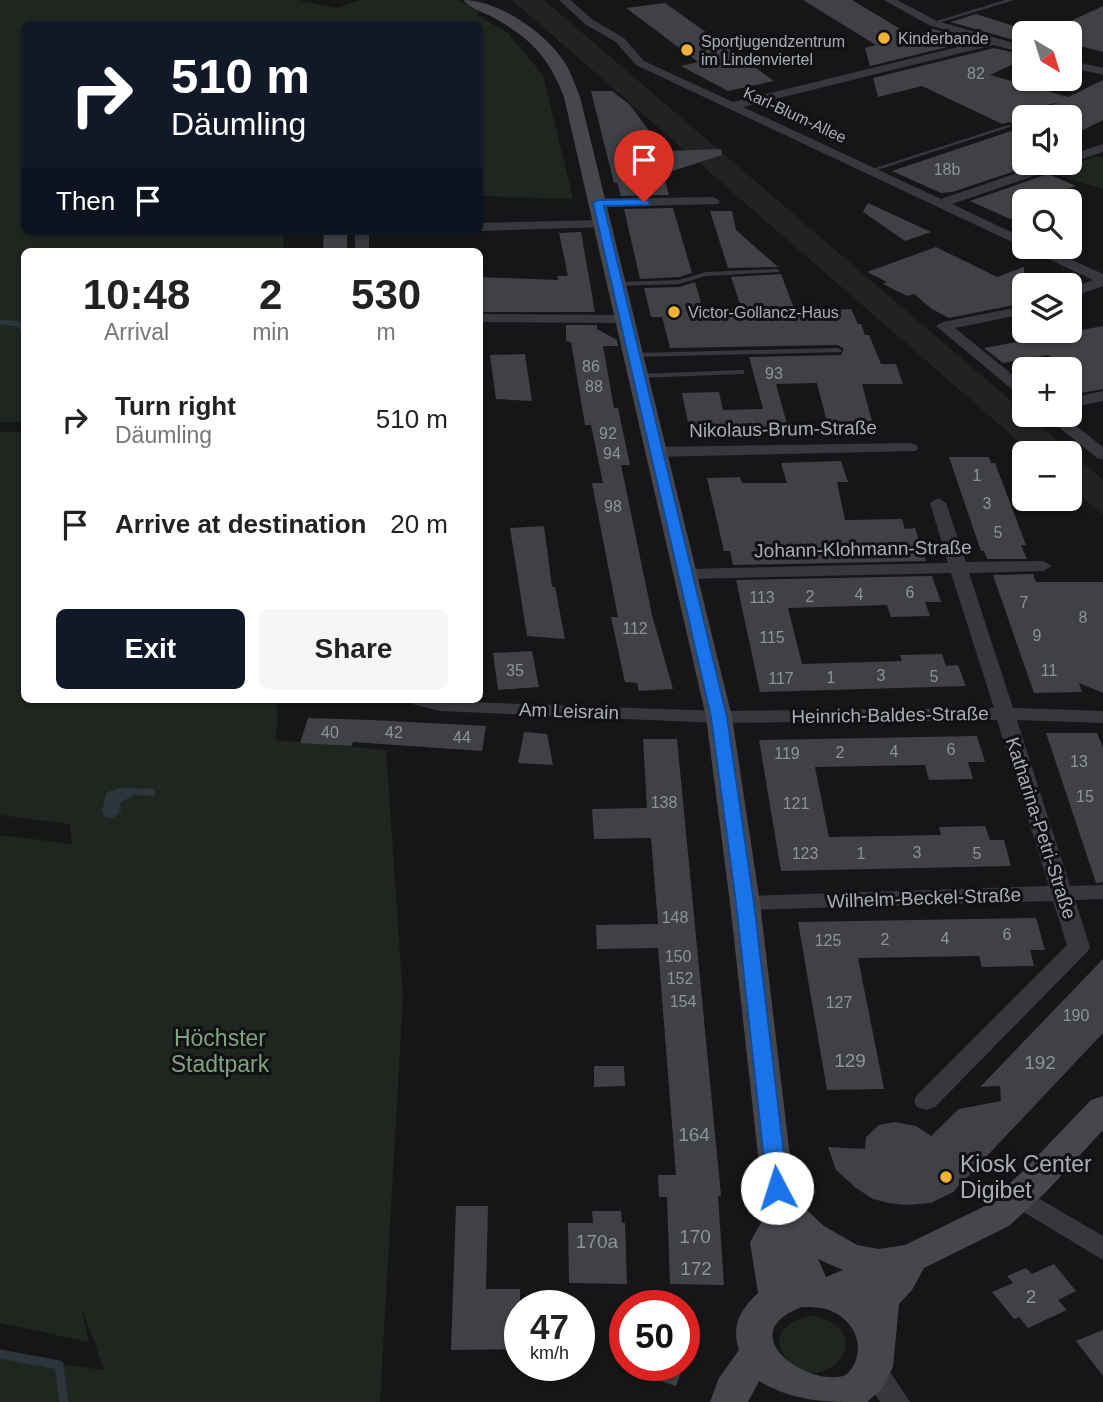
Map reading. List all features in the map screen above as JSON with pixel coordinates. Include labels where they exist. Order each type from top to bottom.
[{"type":"main road","points":[[470,0],[532,39],[559,65],[572,97],[719,717],[745,903],[777,1173],[778,1215],[768,1242],[777,1299]]},
{"type":"main road","points":[[895,1261],[899,1280],[881,1298],[875,1354],[859,1388],[839,1400],[782,1398],[777,1384],[764,1372],[755,1357],[752,1343],[758,1318],[777,1299],[802,1292],[820,1292],[853,1282],[895,1261],[997,1216],[1019,1197],[1103,1109]]},
{"type":"main road","points":[[778,1215],[819,1244],[859,1262],[895,1261]]},
{"type":"main road","points":[[778,1215],[820,1292],[842,1299],[858,1309],[870,1322],[875,1354]]},
{"type":"main road","points":[[729,1402],[732,1390],[755,1357]]},
{"type":"street","name":"Karl-Blum-Allee","points":[[564,0],[589,22],[621,40],[640,63],[1012,238]]},
{"type":"street","points":[[889,0],[933,23],[1012,47]]},
{"type":"street","points":[[733,106],[992,42]]},
{"type":"street","points":[[1082,66],[1103,72]]},
{"type":"street","points":[[1082,155],[1103,148]]},
{"type":"street","points":[[943,203],[1024,175]]},
{"type":"street","points":[[483,227],[713,201]]},
{"type":"street","points":[[1058,259],[1103,280]]},
{"type":"street","points":[[1082,289],[1103,280]]},
{"type":"street","points":[[943,326],[1012,312]]},
{"type":"street","points":[[483,318],[624,319]]},
{"type":"street","points":[[943,326],[1012,382]]},
{"type":"street","points":[[1082,400],[1103,396]]},
{"type":"street","points":[[1067,427],[1103,455]]},
{"type":"street","name":"Nikolaus-Brum-Straße","points":[[656,452],[911,448]]},
{"type":"street","name":"Katharina-Petri-Straße","points":[[926,1101],[1079,947],[938,503]]},
{"type":"street","name":"Johann-Klohmann-Straße","points":[[684,573],[1043,566]]},
{"type":"street","name":"Am Leisrain","points":[[432,703],[719,717]]},
{"type":"street","name":"Heinrich-Baldes-Straße","points":[[719,717],[1005,714],[1103,717]]},
{"type":"street","name":"Wilhelm-Beckel-Straße","points":[[745,903],[1103,892]]},
{"type":"street","points":[[1019,1197],[1103,1249]]},
{"type":"street","points":[[875,1354],[896,1402]]},
{"type":"lane","points":[[933,23],[1010,0]]},
{"type":"lane","points":[[872,170],[1010,126]]},
{"type":"lane","points":[[616,284],[679,282],[706,274],[777,271]]},
{"type":"lane","points":[[635,365],[838,349]]},
{"type":"lane","points":[[635,365],[741,372]]},
{"type":"shaded area","points":[[512,0],[544,0],[1012,402],[1012,427],[1042,427],[1058,441],[1018,441]]},
{"type":"shaded area","points":[[1082,462],[1103,480],[1103,515],[1082,497]]},
{"type":"shaded area","points":[[136,788],[139,792],[120,803],[121,811],[113,818],[105,817],[102,811],[107,792]]},
{"type":"green space","points":[[0,0],[298,0],[336,8],[360,0],[457,0],[480,10],[477,15],[508,33],[543,75],[573,199],[483,196],[483,21],[21,21],[21,235],[283,235],[284,248],[21,248],[21,422],[0,422]]},
{"type":"green space","points":[[1097,156],[1103,158],[1103,189],[1057,175],[1082,175],[1082,161]]},
{"type":"green space","name":"Höchster Stadtpark","points":[[0,432],[21,432],[21,703],[278,703],[276,740],[386,750],[403,997],[380,1402],[0,1402],[0,1356],[104,1370],[81,1306],[89,1342],[0,1323],[0,835],[72,844],[70,824],[0,815]]},
{"type":"green space","points":[[814,1316],[834,1325],[844,1336],[845,1349],[839,1360],[829,1369],[815,1373],[800,1370],[786,1358],[779,1341],[790,1323]]},
{"type":"building","points":[[803,0],[852,0],[912,36],[933,29],[972,41],[870,66],[865,48],[876,45]]},
{"type":"building","points":[[665,3],[774,81],[728,91],[681,66],[698,62],[626,8]]},
{"type":"building","points":[[1103,6],[1103,52],[1082,46],[1082,21],[1071,21]]},
{"type":"building","points":[[976,14],[1012,25],[1012,40],[951,22]]},
{"type":"building","points":[[994,48],[1012,52],[1012,65],[990,75],[1012,81],[1012,91],[1047,91],[1068,97],[1103,80],[1103,120],[1082,130],[1082,105],[1052,105],[1059,102],[1047,105],[1012,105],[1012,124],[1002,124],[922,86],[878,97],[873,78]]},
{"type":"building","points":[[591,91],[612,91],[630,105],[664,151],[721,149],[722,155],[663,174],[669,195],[621,196],[617,182],[614,183]]},
{"type":"building","points":[[1012,131],[1012,172],[952,192],[941,193],[892,171]]},
{"type":"building","points":[[1045,175],[1076,186],[1068,189],[1012,189],[1010,219],[970,201]]},
{"type":"building","points":[[868,203],[931,232],[905,241],[863,212]]},
{"type":"building","points":[[673,208],[692,273],[679,277],[640,279],[624,209]]},
{"type":"building","points":[[710,211],[732,211],[736,230],[778,267],[728,268]]},
{"type":"building","points":[[581,232],[595,312],[483,312],[483,277],[558,280],[557,276],[568,276],[559,233]]},
{"type":"building","points":[[324,235],[347,235],[347,248],[323,248]]},
{"type":"building","points":[[936,247],[997,277],[1024,267],[1024,273],[1012,273],[1012,305],[949,318],[932,309],[914,294],[907,296],[867,272]]},
{"type":"building","points":[[781,274],[795,311],[851,309],[865,335],[869,335],[881,364],[896,364],[903,384],[862,384],[872,421],[827,422],[817,383],[776,384],[789,431],[690,433],[682,393],[719,392],[723,410],[763,409],[749,357],[841,355],[844,349],[838,345],[670,348],[662,317],[651,317],[644,288],[679,287],[695,282],[704,313],[741,307],[731,277]]},
{"type":"building","points":[[566,325],[597,325],[597,329],[617,340],[618,346],[603,346],[614,408],[618,408],[630,465],[621,465],[652,615],[673,689],[639,691],[637,683],[625,682],[611,617],[618,617],[592,483],[603,483],[591,425],[585,425],[571,342],[566,341]]},
{"type":"building","points":[[1103,326],[1103,389],[1082,393],[1082,357],[1012,357],[1012,361],[1003,363],[984,348],[1012,343],[1082,343],[1082,330]]},
{"type":"building","points":[[525,354],[532,401],[496,399],[490,355]]},
{"type":"building","points":[[949,457],[989,457],[991,463],[995,463],[1026,545],[1021,545],[1027,559],[987,559],[984,551],[981,551]]},
{"type":"building","points":[[841,461],[848,482],[837,482],[845,520],[902,519],[905,529],[915,528],[926,561],[733,565],[730,551],[724,551],[707,478],[740,477],[742,483],[787,483],[781,463]]},
{"type":"building","points":[[544,526],[552,587],[555,587],[565,639],[527,636],[510,528]]},
{"type":"building","points":[[1033,574],[1036,582],[1103,582],[1103,693],[1079,683],[1082,692],[1034,693],[993,575]]},
{"type":"building","points":[[932,576],[941,602],[925,602],[930,616],[891,617],[887,605],[788,608],[802,664],[902,661],[900,655],[942,654],[946,666],[958,665],[966,686],[760,692],[736,580]]},
{"type":"building","points":[[532,651],[539,687],[498,690],[493,653]]},
{"type":"building","points":[[308,718],[486,726],[482,751],[353,742],[352,746],[300,743]]},
{"type":"building","points":[[524,732],[547,734],[553,765],[518,763]]},
{"type":"building","points":[[1046,733],[1097,733],[1103,748],[1103,882],[1096,883]]},
{"type":"building","points":[[977,736],[985,762],[968,762],[973,779],[929,780],[925,765],[815,767],[829,837],[941,835],[939,827],[985,826],[990,840],[1004,840],[1011,866],[781,871],[759,740]]},
{"type":"building","points":[[643,739],[677,739],[721,1196],[718,1196],[724,1285],[670,1284],[667,1197],[659,1197],[658,1175],[676,1175],[658,948],[597,949],[596,925],[658,924],[651,838],[594,839],[592,809],[647,808]]},
{"type":"building","points":[[1036,918],[1045,950],[1030,950],[1034,966],[982,967],[979,956],[858,958],[884,1089],[827,1090],[798,922]]},
{"type":"building","points":[[1103,959],[1103,1033],[953,1192],[931,1203],[889,1203],[873,1199],[836,1170],[828,1147],[865,1149],[866,1137],[879,1125],[895,1122],[916,1126],[931,1136],[959,1109],[1001,1101],[1000,1086],[980,1087]]},
{"type":"building","points":[[594,1066],[624,1066],[625,1086],[594,1087]]},
{"type":"building","points":[[456,1206],[488,1206],[486,1289],[520,1290],[504,1290],[504,1349],[451,1350]]},
{"type":"building","points":[[592,1211],[621,1211],[622,1223],[625,1223],[627,1284],[569,1283],[568,1223],[593,1223]]},
{"type":"building","points":[[1054,1264],[1076,1291],[1058,1300],[1067,1310],[1028,1328],[1019,1317],[1014,1319],[992,1292],[1013,1283],[1007,1276],[1026,1268],[1032,1274]]},
{"type":"building","points":[[1103,1330],[1103,1376],[1076,1341]]},
{"type":"building","points":[[661,1381],[678,1381],[676,1386]]},
{"type":"waterway","points":[[0,322],[18,324],[21,327]]},
{"type":"waterway","points":[[139,792],[152,792]]},
{"type":"waterway","points":[[0,1354],[59,1365],[64,1402]]},
{"type":"place","name":"Kinderbande","points":[[884,38]]},
{"type":"place","name":"Sportjugendzentrum im Lindenviertel","points":[[687,50]]},
{"type":"place","name":"Victor-Gollancz-Haus","points":[[674,312]]},
{"type":"place","name":"Kiosk Center Digibet","points":[[946,1177]]},
{"type":"route","points":[[644,202],[598,203],[719,717],[745,903],[777,1188]]}]
